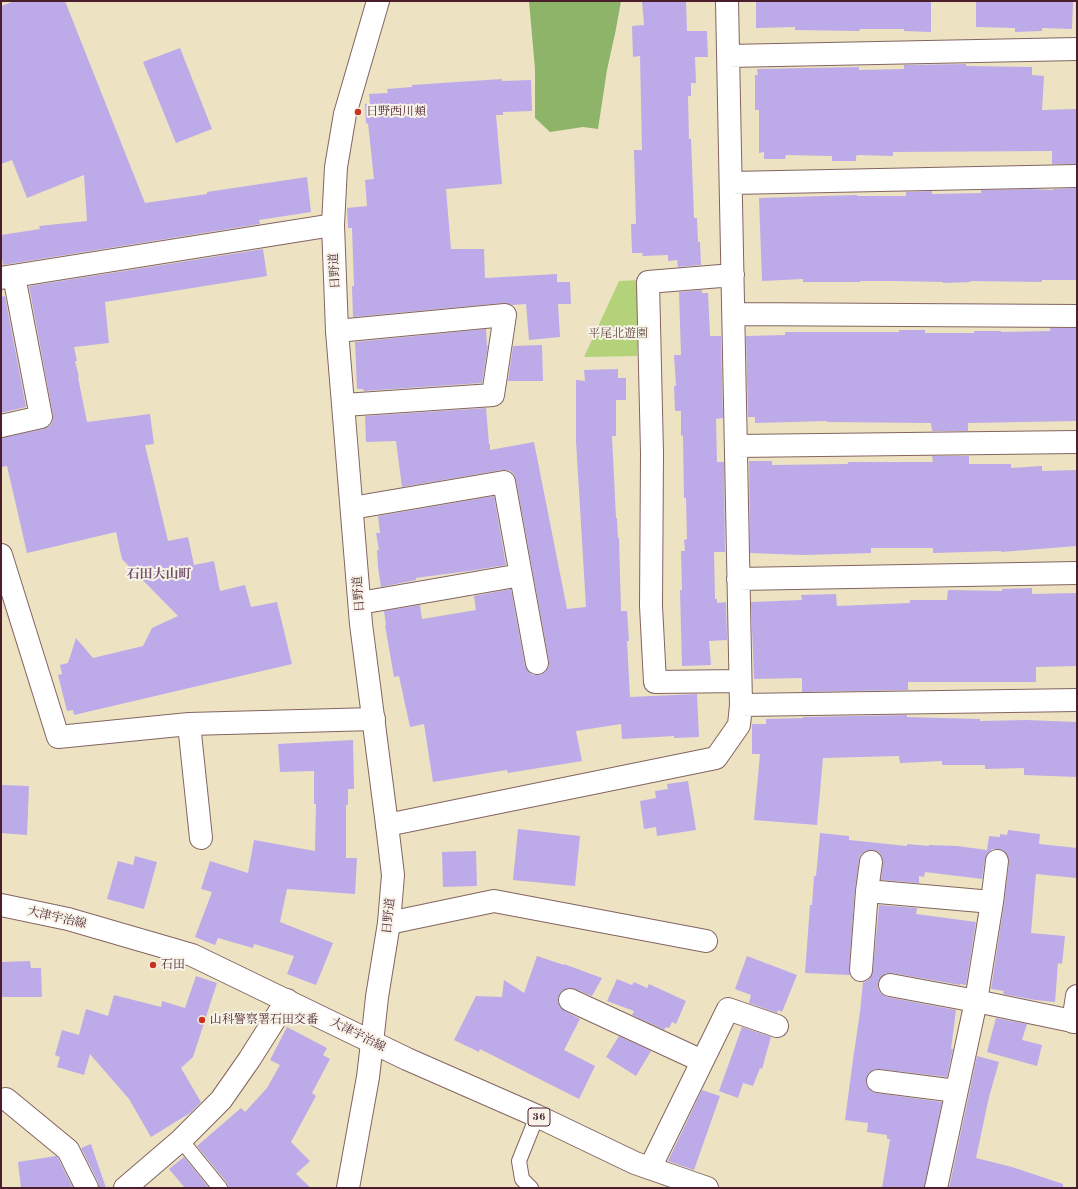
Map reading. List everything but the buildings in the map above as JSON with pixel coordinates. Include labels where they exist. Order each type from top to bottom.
[{"type":"street","name":"日野道","points":[[348,1188],[368,1077],[377,997],[389,923],[393,875],[361,624],[337,331],[333,225],[336,167],[345,114],[378,1]]},
{"type":"street","points":[[387,825],[716,758],[739,725],[741,705],[727,1]]},
{"type":"street","points":[[728,56],[1077,49]]},
{"type":"street","points":[[731,183],[1077,176]]},
{"type":"street","points":[[1,426],[41,417],[7,277],[333,225]]},
{"type":"street","points":[[733,275],[648,282],[652,453],[651,606],[655,682],[740,681]]},
{"type":"street","points":[[734,314],[1077,316]]},
{"type":"street","points":[[337,331],[505,315],[493,395],[344,405]]},
{"type":"street","points":[[736,446],[1077,442]]},
{"type":"street","points":[[352,508],[504,482],[537,663]]},
{"type":"street","points":[[1,555],[58,737],[189,724],[374,719]]},
{"type":"street","points":[[738,579],[1077,573]]},
{"type":"street","points":[[360,603],[521,575]]},
{"type":"street","points":[[741,705],[1077,700]]},
{"type":"street","points":[[189,724],[201,838]]},
{"type":"street","points":[[936,1188],[976,1001],[997,861]]},
{"type":"street","points":[[861,970],[867,891],[871,862]]},
{"type":"street","points":[[867,891],[992,902]]},
{"type":"street","points":[[389,923],[494,901],[706,941]]},
{"type":"street","name":"大津宇治線","points":[[1,905],[68,919],[192,954],[372,1043],[537,1116],[635,1163],[707,1188]]},
{"type":"street","points":[[890,986],[976,1001],[1075,1022],[1077,996]]},
{"type":"street","points":[[125,1188],[181,1140],[221,1100],[249,1060],[287,1000]]},
{"type":"street","points":[[570,1000],[702,1061]]},
{"type":"street","points":[[650,1168],[728,1009],[776,1026]]},
{"type":"street","points":[[878,1081],[956,1091]]},
{"type":"street","points":[[4,1095],[68,1150],[87,1188]]},
{"type":"lane","points":[[531,1188],[522,1179],[519,1161],[537,1116]]},
{"type":"lane","points":[[181,1140],[220,1188]]},
{"type":"green space","points":[[529,1],[621,1],[607,70],[598,129],[583,127],[550,132],[535,118],[535,69]]},
{"type":"green space","name":"平尾北遊園","points":[[640,280],[637,356],[584,357],[619,281]]},
{"type":"place","name":"日野西川頬","points":[[358,112]]},
{"type":"place","name":"石田","points":[[153,965]]},
{"type":"place","name":"山科警察署石田交番","points":[[202,1020]]},
{"type":"district","name":"石田大山町","points":[[159,575]]}]
